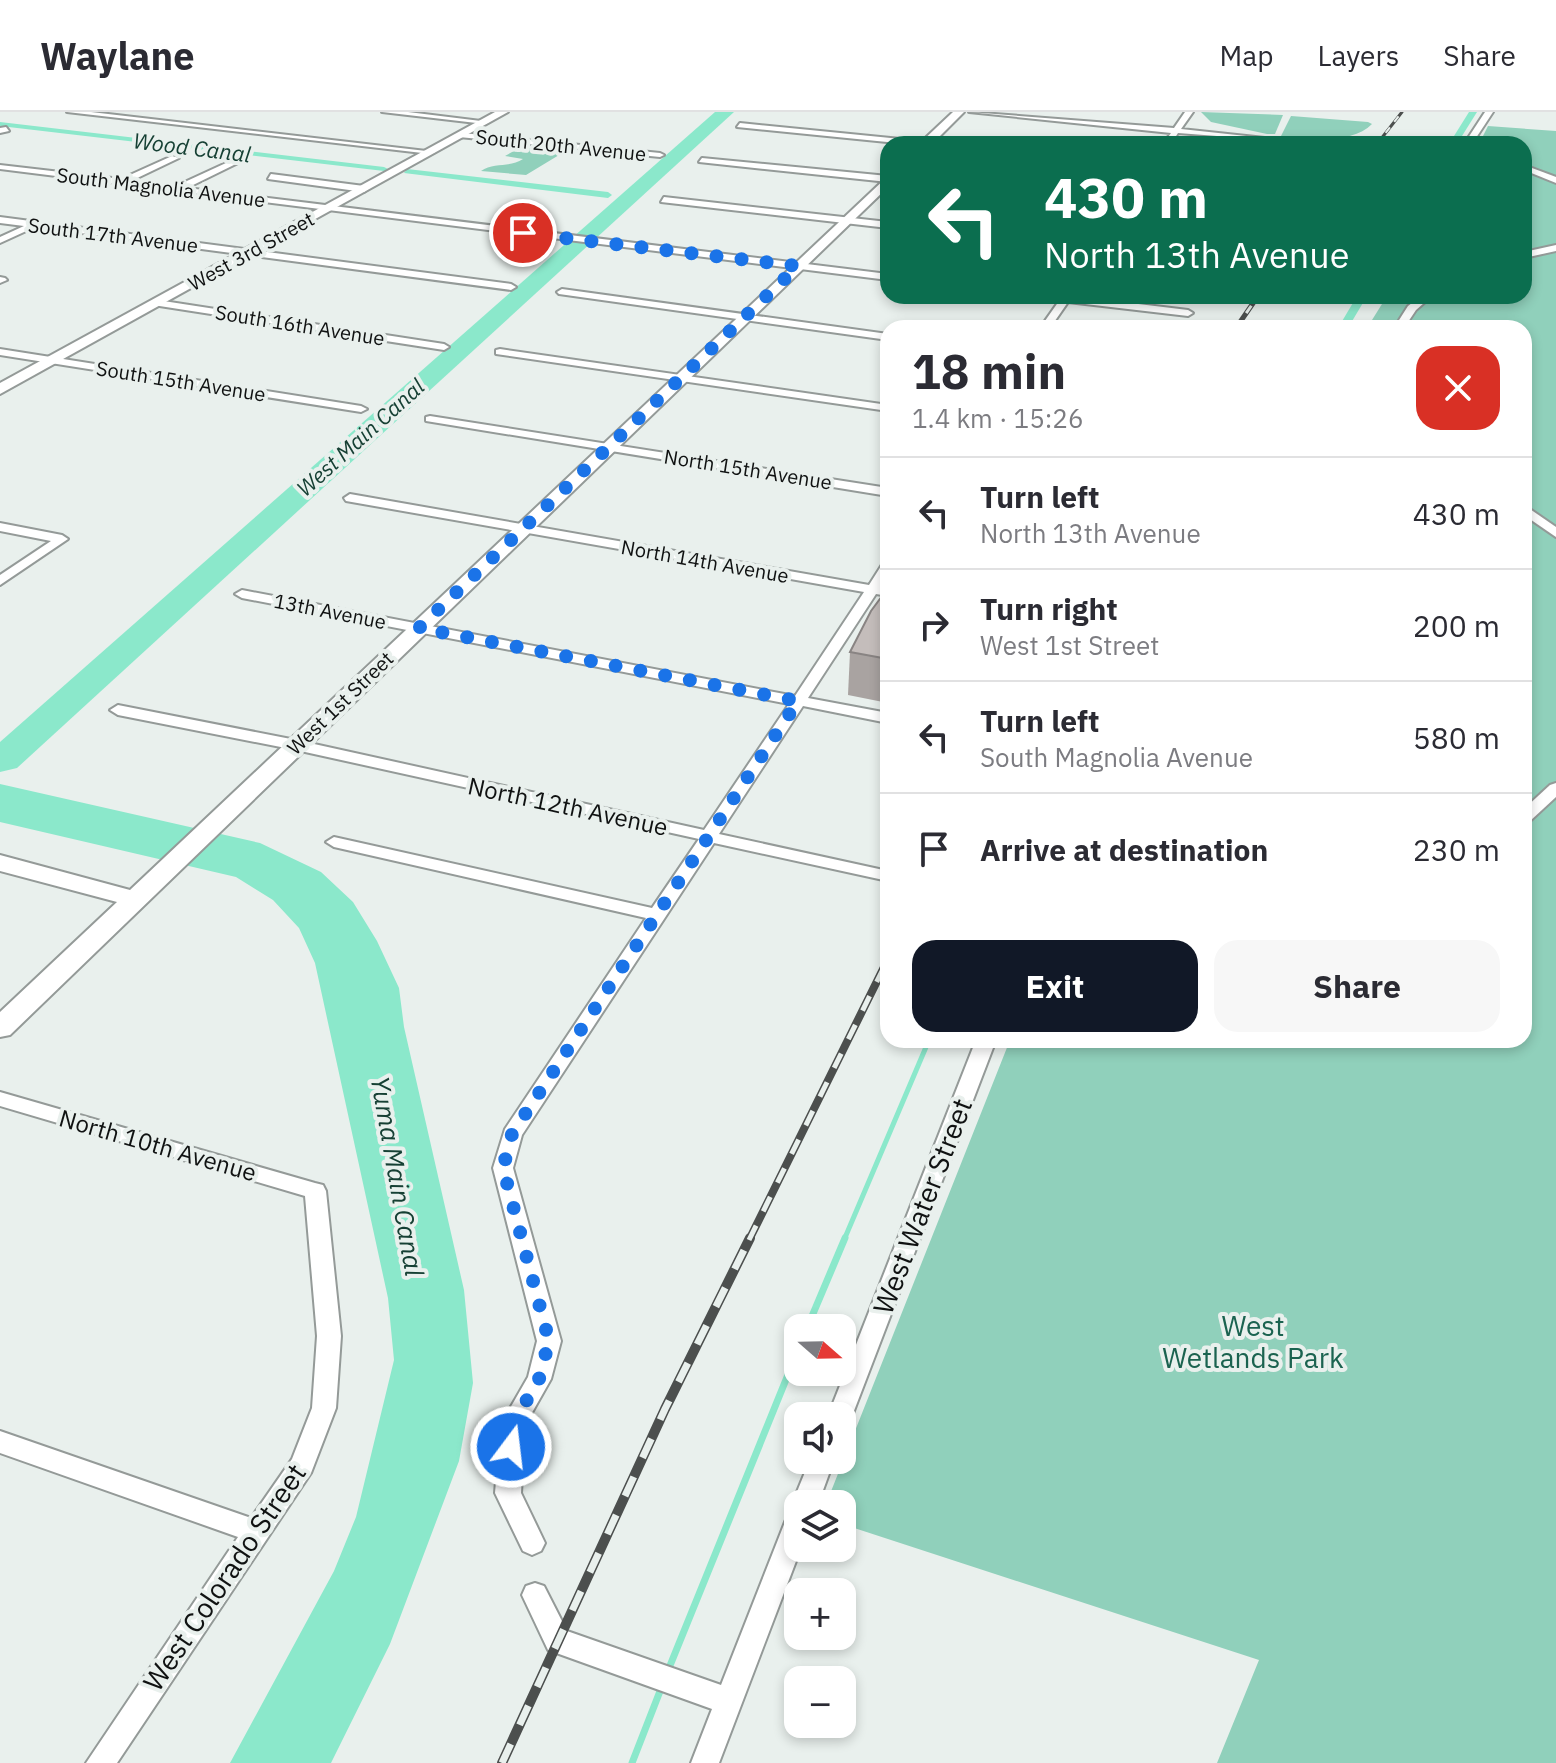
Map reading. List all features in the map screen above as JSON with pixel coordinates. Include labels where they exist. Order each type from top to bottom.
[{"type":"main road","name":"West 3rd Street","points":[[0,389],[503,112]]},
{"type":"main road","points":[[936,136],[959,112]]},
{"type":"main road","name":"West 1st Street","points":[[0,1028],[880,188]]},
{"type":"main road","points":[[0,863],[135,899]]},
{"type":"street","points":[[71,112],[431,152]]},
{"type":"street","name":"South 20th Avenue","points":[[386,112],[485,122]]},
{"type":"street","points":[[973,112],[1213,136]]},
{"type":"street","points":[[1173,136],[1189,112]]},
{"type":"street","points":[[1473,136],[1489,112]]},
{"type":"street","points":[[740,125],[880,139]]},
{"type":"street","name":"South 20th Avenue","points":[[462,135],[660,155]]},
{"type":"street","points":[[122,182],[175,158]]},
{"type":"street","points":[[177,189],[239,159]]},
{"type":"street","points":[[702,160],[880,179]]},
{"type":"street","name":"South Magnolia Avenue","points":[[0,167],[880,276]]},
{"type":"street","points":[[1532,170],[1556,180]]},
{"type":"street","points":[[271,177],[364,189]]},
{"type":"street","points":[[664,200],[880,224]]},
{"type":"street","name":"South 17th Avenue","points":[[0,220],[511,287]]},
{"type":"street","points":[[0,240],[33,225]]},
{"type":"street","points":[[1532,253],[1556,248]]},
{"type":"street","points":[[562,292],[880,336]]},
{"type":"street","name":"South 16th Avenue","points":[[157,303],[444,347]]},
{"type":"street","points":[[1119,304],[1188,313]]},
{"type":"street","points":[[1404,320],[1417,304]]},
{"type":"street","name":"South 15th Avenue","points":[[0,352],[361,409]]},
{"type":"street","points":[[500,352],[880,407]]},
{"type":"street","points":[[430,419],[608,447]]},
{"type":"street","name":"North 15th Avenue","points":[[608,447],[880,491]]},
{"type":"street","name":"North 14th Avenue","points":[[350,498],[880,591]]},
{"type":"street","points":[[1532,515],[1556,533]]},
{"type":"street","points":[[0,527],[62,539],[0,581]]},
{"type":"street","points":[[532,1543],[508,1493],[513,1424],[539,1379],[549,1341],[503,1168],[512,1134],[798,701],[880,591]]},
{"type":"street","name":"13th Avenue","points":[[242,594],[880,716]]},
{"type":"street","name":"North 12th Avenue","points":[[118,710],[296,745],[880,874]]},
{"type":"street","points":[[1532,810],[1556,788]]},
{"type":"street","points":[[334,842],[657,915]]},
{"type":"street","name":"West Water Street","points":[[845,1402],[983,1048]]},
{"type":"street","name":"North 10th Avenue","points":[[0,1099],[315,1191]]},
{"type":"street","name":"West Colorado Street","points":[[100,1763],[302,1465],[324,1408],[329,1336],[315,1191]]},
{"type":"street","points":[[0,1442],[257,1532]]},
{"type":"street","points":[[705,1763],[784,1558]]},
{"type":"street","points":[[535,1595],[558,1641],[728,1701]]},
{"type":"green space","points":[[1201,112],[1283,115],[1275,134],[1267,134],[1211,122]]},
{"type":"green space","points":[[1291,116],[1372,124],[1349,136],[1281,136]]},
{"type":"green space","name":"West Wetlands Park","points":[[1488,126],[1556,131],[1556,1763],[1217,1763],[1259,1660],[856,1529],[856,1490],[832,1490],[838,1474],[856,1474],[856,1428],[1007,1048],[1532,1048],[1532,320],[1372,320],[1382,304],[1532,304],[1532,136],[1483,136]]},
{"type":"green space","points":[[521,147],[564,152],[526,175],[481,171],[523,159],[505,156]]},
{"type":"water","name":"West Main Canal","points":[[715,112],[734,112],[17,768],[0,772],[0,742]]},
{"type":"water","name":"Yuma Main Canal","points":[[0,784],[260,843],[321,872],[353,902],[377,941],[399,988],[404,1027],[464,1290],[473,1383],[459,1461],[390,1644],[331,1763],[230,1763],[334,1571],[356,1517],[394,1360],[388,1298],[315,963],[299,928],[273,900],[236,877],[0,822]]},
{"type":"building","points":[[880,599],[880,658],[850,652]]},
{"type":"waterway","points":[[1458,136],[1473,112]]},
{"type":"waterway","name":"Wood Canal","points":[[0,124],[384,169]]},
{"type":"waterway","name":"Wood Canal","points":[[407,171],[608,195]]},
{"type":"waterway","points":[[1348,320],[1357,304]]},
{"type":"waterway","points":[[844,1240],[926,1048]]},
{"type":"waterway","points":[[813,1314],[845,1238]]},
{"type":"waterway","points":[[667,1673],[784,1385]]},
{"type":"waterway","points":[[632,1763],[662,1686]]},
{"type":"railway","points":[[1383,136],[1402,112]]},
{"type":"railway","points":[[1242,320],[1252,304]]},
{"type":"railway","points":[[749,1240],[880,975]]},
{"type":"railway","points":[[502,1763],[665,1409],[750,1238]]},
{"type":"route","points":[[511,1447],[513,1424],[539,1379],[549,1341],[503,1168],[512,1134],[798,701],[419,628],[798,266],[523,233]]}]
